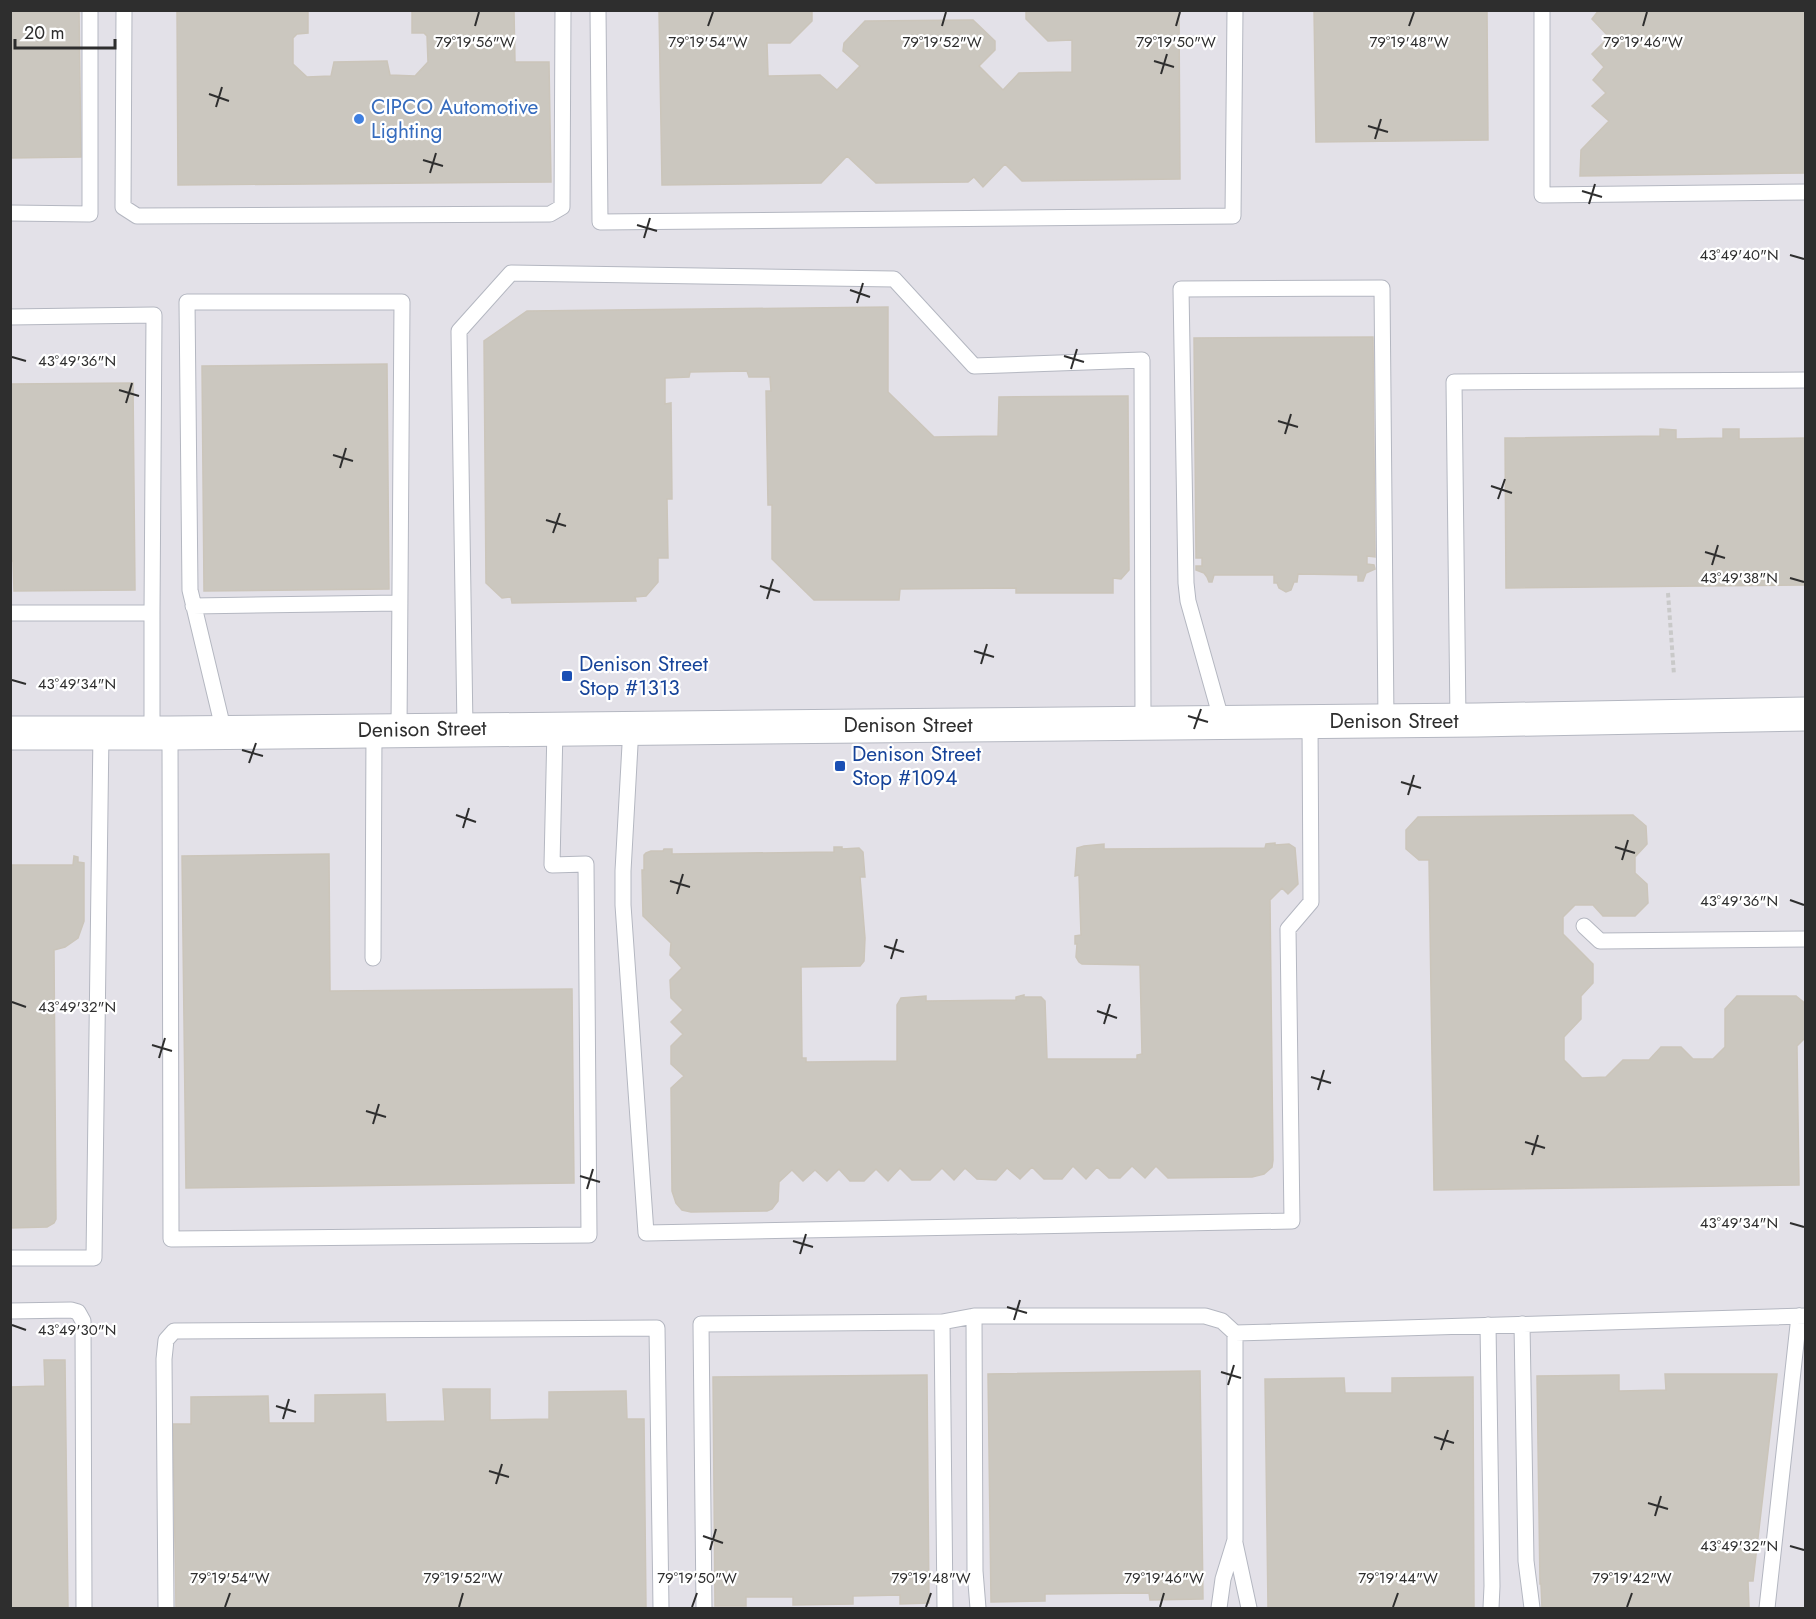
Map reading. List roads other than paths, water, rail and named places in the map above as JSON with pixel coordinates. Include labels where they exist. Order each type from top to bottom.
[{"type":"street","name":"Denison Street","points":[[10,733],[1310,722],[1806,714]]},
{"type":"lane","points":[[10,213],[90,214],[90,10]]},
{"type":"lane","points":[[124,10],[123,207],[137,216],[550,214],[562,207],[563,10]]},
{"type":"lane","points":[[598,10],[600,222],[1233,216],[1235,10]]},
{"type":"lane","points":[[1542,10],[1542,195],[1806,192]]},
{"type":"lane","points":[[465,729],[459,331],[511,273],[894,279],[974,366],[1142,360],[1143,723]]},
{"type":"lane","points":[[1222,722],[1188,601],[1186,583],[1181,289],[1382,288],[1386,721]]},
{"type":"lane","points":[[224,732],[190,590],[187,302],[402,302],[400,603],[387,730],[373,958]]},
{"type":"lane","points":[[10,317],[154,315],[152,613],[161,733],[171,1239],[589,1235],[586,864],[552,865],[555,728]]},
{"type":"lane","points":[[1458,720],[1454,382],[1806,380]]},
{"type":"lane","points":[[193,606],[400,603]]},
{"type":"lane","points":[[10,613],[152,613]]},
{"type":"lane","points":[[631,727],[623,905],[646,1233],[1292,1221],[1288,928],[1311,902],[1310,722]]},
{"type":"lane","points":[[10,1258],[94,1258],[101,732]]},
{"type":"lane","points":[[1584,926],[1600,941],[1806,939]]},
{"type":"lane","points":[[10,1311],[71,1310],[78,1312],[83,1321],[84,1608]]},
{"type":"lane","points":[[974,1316],[975,1571],[978,1608]]},
{"type":"lane","points":[[704,1608],[701,1324],[942,1322],[974,1316],[1204,1316],[1222,1321],[1236,1333],[1802,1316],[1767,1608]]},
{"type":"lane","points":[[942,1322],[945,1608]]},
{"type":"lane","points":[[1522,1324],[1526,1561],[1532,1608]]},
{"type":"lane","points":[[1488,1325],[1491,1608]]},
{"type":"lane","points":[[166,1608],[164,1359],[166,1340],[174,1331],[646,1328],[657,1328],[661,1608]]},
{"type":"lane","points":[[1236,1333],[1235,1540],[1249,1608]]},
{"type":"lane","points":[[1219,1608],[1223,1579],[1235,1540]]},
{"type":"place","name":"CIPCO Automotive Lighting","points":[[359,119]]},
{"type":"place","name":"Denison Street Stop #1313","points":[[567,676]]},
{"type":"place","name":"Denison Street Stop #1094","points":[[840,766]]}]
